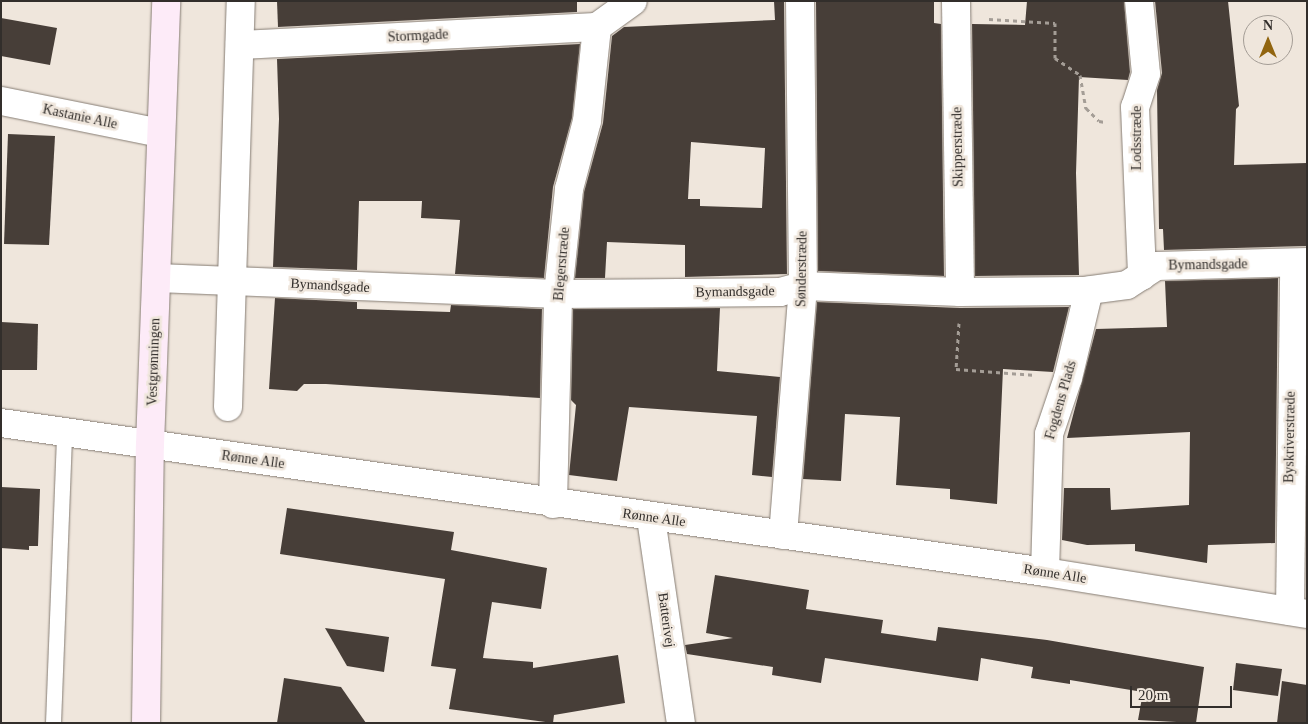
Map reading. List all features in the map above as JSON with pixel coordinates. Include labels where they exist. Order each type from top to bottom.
[{"type":"street","name":"Vestgrønningen","points":[[146,723],[150,445],[157,278],[159,133],[166,1]]},
{"type":"street","points":[[228,407],[241,1]]},
{"type":"street","points":[[597,28],[633,1]]},
{"type":"street","name":"Sønderstræde","points":[[783,535],[803,286],[800,1]]},
{"type":"street","name":"Lodsstræde","points":[[1138,1],[1146,74],[1134,107],[1142,276]]},
{"type":"street","name":"Skipperstræde","points":[[956,9],[960,292]]},
{"type":"street","name":"Stormgade","points":[[240,45],[597,28]]},
{"type":"street","name":"Blegerstræde","points":[[553,504],[558,294],[569,189],[587,121],[597,28]]},
{"type":"street","name":"Kastanie Alle","points":[[1,101],[159,133]]},
{"type":"street","name":"Bymandsgade","points":[[157,278],[558,294],[780,292],[803,286],[960,292],[1089,290],[1127,285],[1156,266],[1300,263]]},
{"type":"street","name":"Byskriverstræde","points":[[1299,613],[1300,263]]},
{"type":"street","name":"Fogdens Plads","points":[[1045,572],[1049,434],[1068,378],[1089,290]]},
{"type":"street","name":"Rønne Alle","points":[[1,423],[651,518],[1045,572],[1299,613]]},
{"type":"street","name":"Batterivej","points":[[651,518],[681,723]]},
{"type":"lane","points":[[53,723],[64,432]]},
{"type":"path","points":[[956,9],[1055,24],[1055,58],[1080,75],[1086,108],[1098,121],[1135,124]]},
{"type":"path","points":[[960,292],[956,369],[1068,378]]},
{"type":"building","points":[[277,1],[577,1],[577,12],[278,27]]},
{"type":"building","points":[[774,1],[784,1],[787,274],[685,277],[685,245],[607,242],[605,278],[575,278],[584,192],[603,123],[612,36],[624,27],[775,20]],"holes":[[[691,142],[765,148],[762,208],[700,206],[700,199],[688,199]]]},
{"type":"building","points":[[816,1],[934,1],[934,23],[941,24],[944,276],[818,271]]},
{"type":"building","points":[[1027,1],[1124,1],[1130,72],[1128,80],[1079,77],[1076,173],[1079,275],[975,276],[972,24],[1025,25]]},
{"type":"building","points":[[1155,1],[1228,1],[1239,106],[1236,109],[1234,165],[1307,163],[1306,246],[1164,250],[1163,229],[1159,229],[1157,90],[1162,73]]},
{"type":"building","points":[[1,18],[57,28],[50,65],[1,56]]},
{"type":"building","points":[[580,44],[572,118],[553,187],[544,278],[455,274],[460,220],[421,218],[422,201],[359,201],[357,270],[273,267],[279,119],[277,59]]},
{"type":"building","points":[[8,134],[55,136],[49,245],[4,244]]},
{"type":"building","points":[[1278,278],[1275,543],[1208,545],[1207,563],[1135,551],[1135,544],[1087,545],[1062,540],[1064,488],[1110,488],[1111,510],[1189,505],[1190,432],[1067,438],[1096,329],[1167,327],[1165,281]]},
{"type":"building","points":[[275,298],[357,302],[357,309],[450,312],[451,305],[542,309],[540,398],[326,384],[304,384],[297,391],[269,389]]},
{"type":"building","points":[[817,302],[960,308],[1069,307],[1053,372],[1003,369],[997,504],[950,499],[950,489],[896,485],[900,417],[845,414],[841,481],[803,479]]},
{"type":"building","points":[[720,308],[717,371],[780,377],[772,477],[752,475],[757,416],[629,407],[617,481],[569,475],[576,405],[571,400],[573,309]]},
{"type":"building","points":[[1,322],[38,324],[37,370],[1,370]]},
{"type":"building","points":[[1,487],[40,489],[38,546],[29,546],[29,550],[1,548]]},
{"type":"building","points":[[287,508],[454,532],[451,550],[547,568],[541,609],[492,602],[483,658],[533,662],[533,668],[618,655],[625,703],[554,715],[553,723],[449,709],[456,669],[431,666],[445,579],[280,554]]},
{"type":"building","points":[[715,575],[809,590],[806,609],[883,620],[881,633],[936,641],[938,627],[1047,640],[1204,667],[1196,723],[1138,720],[1143,692],[1070,680],[1070,684],[1031,678],[1033,667],[981,658],[978,681],[825,658],[821,683],[772,675],[773,667],[687,654],[685,645],[733,638],[706,633]]},
{"type":"building","points":[[325,628],[389,637],[384,672],[347,666]]},
{"type":"building","points":[[1236,663],[1282,669],[1278,696],[1233,690]]},
{"type":"building","points":[[284,678],[341,687],[366,723],[277,723]]},
{"type":"building","points":[[1282,681],[1307,685],[1307,723],[1277,723]]}]
